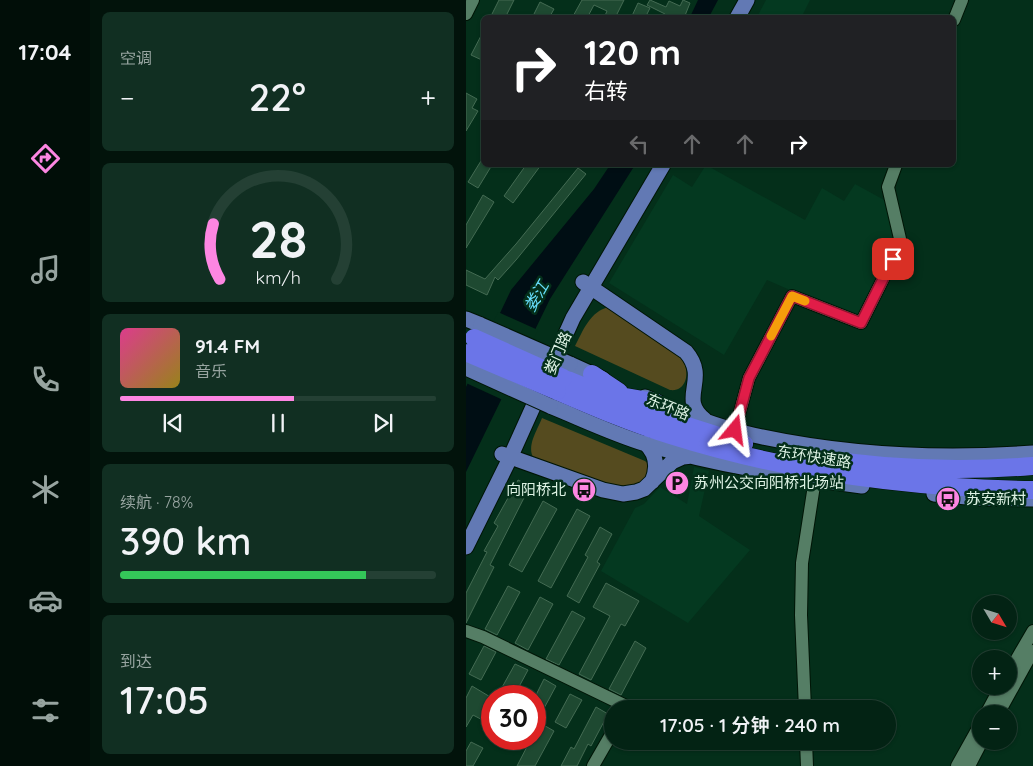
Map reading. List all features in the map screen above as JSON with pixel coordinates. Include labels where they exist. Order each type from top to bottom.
[{"type":"highway","name":"东环快速路","points":[[470,347],[519,375],[597,392],[654,408],[741,443],[859,470],[1033,466]]},
{"type":"highway","name":"东环快速路","points":[[470,347],[560,385],[646,428],[765,461],[859,470],[979,488],[1033,490]]},
{"type":"highway","points":[[592,374],[626,397]]},
{"type":"highway","points":[[597,392],[626,397],[654,408]]},
{"type":"highway","points":[[810,458],[836,448],[859,470]]},
{"type":"main road","points":[[728,15],[736,0]]},
{"type":"main road","points":[[739,15],[747,0]]},
{"type":"main road","name":"娄门路","points":[[586,284],[651,167]]},
{"type":"main road","name":"娄门路","points":[[466,548],[562,322],[662,167]]},
{"type":"main road","points":[[586,284],[686,352],[696,370],[692,402],[694,409],[710,423]]},
{"type":"main road","name":"东环路","points":[[466,319],[470,347],[560,385],[645,443],[744,467],[890,490],[978,498],[1033,499]]},
{"type":"main road","name":"东环路","points":[[560,385],[592,374],[654,408],[752,435],[836,448],[894,455],[976,457],[1033,453]]},
{"type":"main road","points":[[654,408],[680,402],[694,391]]},
{"type":"main road","points":[[645,443],[651,450],[656,462],[656,471],[652,483]]},
{"type":"main road","points":[[506,456],[616,494],[636,492],[644,489],[676,459],[683,456],[694,456]]},
{"type":"main road","name":"娄门路","points":[[466,527],[506,456]]},
{"type":"street","points":[[466,14],[473,0]]},
{"type":"street","points":[[956,15],[962,0]]},
{"type":"street","points":[[735,430],[749,378],[792,296],[861,323],[901,243],[888,187],[895,167]]},
{"type":"street","points":[[805,700],[801,615],[802,563],[815,479]]},
{"type":"street","points":[[466,631],[483,637],[613,700]]},
{"type":"street","points":[[1017,659],[1033,631]]},
{"type":"street","points":[[1003,705],[1033,651]]},
{"type":"street","points":[[957,766],[972,739]]},
{"type":"street","points":[[593,766],[604,747]]},
{"type":"street","points":[[806,750],[807,766]]},
{"type":"street","points":[[968,766],[977,750]]},
{"type":"shaded area","points":[[766,0],[810,0],[802,15],[758,15]]},
{"type":"shaded area","points":[[705,167],[710,167],[805,220],[822,188],[844,201],[855,184],[886,201],[897,244],[859,320],[767,280],[724,355],[609,283],[673,175],[692,187]]},
{"type":"shaded area","points":[[609,307],[678,353],[686,368],[683,386],[670,390],[575,346],[592,317],[602,309]]},
{"type":"shaded area","points":[[542,418],[645,461],[652,467],[646,479],[627,491],[534,459],[531,449],[535,433]]},
{"type":"shaded area","points":[[694,467],[709,471],[699,516],[750,550],[688,623],[601,571],[635,508],[644,504],[660,487],[687,504]]},
{"type":"water","points":[[698,0],[718,0],[710,15],[691,15]]},
{"type":"water","name":"娄江","points":[[609,167],[634,167],[550,299],[466,472],[466,387],[511,290],[594,189]]},
{"type":"pier","points":[[498,312],[538,330],[503,400],[466,383]]},
{"type":"building","points":[[499,0],[514,0],[506,15],[492,15]]},
{"type":"building","points":[[582,0],[624,0],[616,15],[605,15],[607,11],[594,5],[589,15],[574,15]]},
{"type":"building","points":[[650,0],[666,7],[669,1],[680,6],[683,0],[690,3],[685,15],[664,15],[647,5]]},
{"type":"building","points":[[540,2],[554,9],[551,15],[534,15]]},
{"type":"building","points":[[638,3],[650,8],[646,15],[632,15]]},
{"type":"building","points":[[481,36],[481,60],[471,55]]},
{"type":"building","points":[[466,93],[477,99],[472,108],[478,111],[466,131]]},
{"type":"building","points":[[481,161],[481,167],[491,167],[478,188],[468,182]]},
{"type":"building","points":[[525,167],[540,167],[513,203],[504,196]]},
{"type":"building","points":[[578,168],[586,174],[516,260],[498,280],[495,277],[487,295],[466,285],[466,270],[485,279]]},
{"type":"building","points":[[483,195],[494,202],[466,248],[466,225]]},
{"type":"building","points":[[518,480],[530,486],[490,565],[494,567],[466,623],[466,593],[487,552],[484,551],[498,526],[494,523]]},
{"type":"building","points":[[543,501],[557,509],[522,572],[509,565]]},
{"type":"building","points":[[577,509],[590,516],[551,588],[538,581]]},
{"type":"building","points":[[600,527],[612,534],[597,562],[600,564],[579,603],[567,596],[588,557],[585,555]]},
{"type":"building","points":[[606,583],[639,601],[625,626],[621,624],[591,680],[579,674],[610,616],[593,607]]},
{"type":"building","points":[[508,586],[520,592],[497,635],[485,629]]},
{"type":"building","points":[[540,597],[553,604],[528,650],[515,643]]},
{"type":"building","points":[[572,611],[585,618],[559,665],[546,659]]},
{"type":"building","points":[[635,641],[646,648],[621,695],[609,689]]},
{"type":"building","points":[[484,646],[496,652],[481,680],[469,674]]},
{"type":"building","points":[[515,664],[528,670],[520,685],[503,685]]},
{"type":"building","points":[[544,679],[556,686],[546,705],[546,685],[541,685]]},
{"type":"building","points":[[472,686],[481,691],[481,719],[473,715],[466,727],[466,698]]},
{"type":"building","points":[[570,694],[582,700],[566,728],[555,722]]},
{"type":"building","points":[[596,707],[604,712],[604,722],[591,746],[588,744],[577,766],[561,766],[571,747],[574,749]]},
{"type":"building","points":[[546,726],[554,731],[546,746]]},
{"type":"building","points":[[471,742],[481,747],[482,750],[473,766],[466,766],[466,751]]},
{"type":"building","points":[[525,750],[544,750],[535,766],[517,766]]},
{"type":"slow traffic","points":[[771,336],[792,296],[805,301]]},
{"type":"place","name":"苏州公交向阳桥北场站","points":[[677,483]]},
{"type":"place","name":"向阳桥北","points":[[584,490]]},
{"type":"place","name":"苏安新村","points":[[948,499]]},
{"type":"route","points":[[735,430],[749,378],[792,296],[861,323],[893,259]]}]
